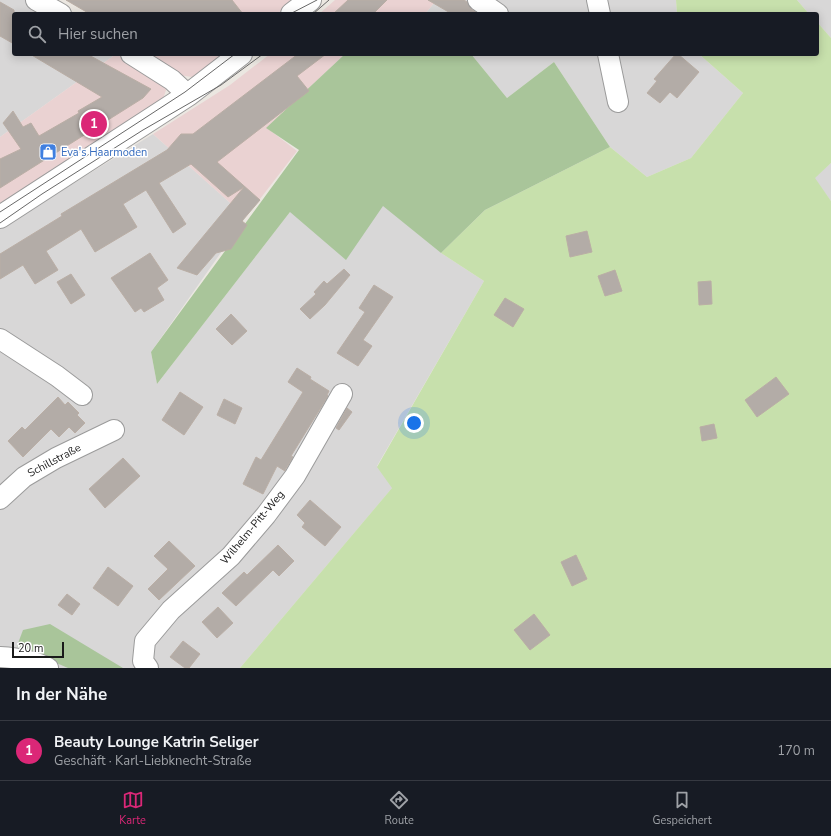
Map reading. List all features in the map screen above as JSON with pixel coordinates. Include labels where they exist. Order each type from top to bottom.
[{"type":"street","points":[[36,0],[61,9]]},
{"type":"street","points":[[295,12],[310,0]]},
{"type":"street","points":[[478,0],[495,12]]},
{"type":"street","points":[[597,0],[600,12]]},
{"type":"street","points":[[134,56],[172,80],[188,95]]},
{"type":"street","points":[[0,217],[188,95],[238,56]]},
{"type":"street","points":[[608,56],[618,102]]},
{"type":"street","points":[[0,339],[57,376],[82,395]]},
{"type":"street","name":"Wilhelm-Pitt-Weg","points":[[148,668],[143,661],[145,642],[171,610],[231,556],[266,515],[295,476],[342,394]]},
{"type":"street","name":"Schillstraße","points":[[0,499],[24,476],[56,458],[114,430]]},
{"type":"street","points":[[0,657],[38,663],[48,668]]},
{"type":"shaded area","points":[[0,0],[26,0],[47,12],[12,12],[12,56],[113,56],[0,137]]},
{"type":"shaded area","points":[[186,0],[294,0],[279,12],[171,12]]},
{"type":"shaded area","points":[[335,0],[445,0],[434,3],[427,12],[321,12]]},
{"type":"shaded area","points":[[445,0],[676,0],[677,12],[427,12],[434,3]]},
{"type":"shaded area","points":[[797,0],[831,0],[831,38],[819,24],[819,12],[807,12]]},
{"type":"shaded area","points":[[113,56],[119,56],[161,80],[165,85],[166,90],[163,99],[0,205],[0,137]]},
{"type":"shaded area","points":[[147,56],[223,56],[197,76],[192,77],[179,75]]},
{"type":"shaded area","points":[[267,56],[343,56],[267,128],[297,151],[246,217],[153,134],[230,85]]},
{"type":"shaded area","points":[[473,56],[701,56],[743,93],[691,158],[647,177],[610,147],[554,62],[507,98]]},
{"type":"shaded area","points":[[153,134],[246,217],[151,352],[157,384],[290,212],[383,205],[441,253],[484,281],[377,466],[393,487],[240,668],[0,668],[0,229]]},
{"type":"shaded area","points":[[831,163],[831,201],[814,178]]},
{"type":"green space","points":[[676,0],[797,0],[807,12],[677,12]]},
{"type":"green space","points":[[819,24],[831,38],[831,163],[815,178],[831,201],[831,668],[240,668],[392,488],[377,467],[484,281],[441,253],[485,210],[610,147],[647,177],[691,158],[743,93],[701,56],[819,56]]},
{"type":"green space","points":[[343,56],[473,56],[507,98],[554,62],[610,147],[485,210],[441,253],[383,206],[346,260],[290,212],[157,384],[151,352],[299,150],[266,128]]},
{"type":"green space","points":[[50,624],[123,668],[68,668],[17,646],[23,630]]},
{"type":"building","points":[[66,0],[232,0],[241,12],[87,12]]},
{"type":"building","points":[[348,0],[387,0],[375,12],[335,12]]},
{"type":"building","points":[[428,0],[464,0],[475,12],[449,12]]},
{"type":"building","points":[[0,2],[14,10],[14,12],[12,12],[12,43],[0,36]]},
{"type":"building","points":[[33,56],[91,56],[151,89],[143,98],[0,188],[0,159],[21,149],[3,123],[13,111],[23,127],[31,123],[39,136],[79,113],[78,111],[102,97]]},
{"type":"building","points":[[295,56],[323,56],[297,76],[309,91],[217,162],[260,200],[242,221],[247,225],[231,249],[216,253],[197,275],[177,268],[244,187],[228,197],[191,164],[159,183],[186,224],[173,233],[146,190],[123,204],[137,227],[95,252],[81,229],[46,251],[58,270],[35,284],[23,265],[0,279],[0,254],[62,216],[61,214],[167,150],[181,134],[193,134]]},
{"type":"building","points":[[674,56],[680,56],[699,72],[677,98],[670,92],[660,103],[647,93],[657,81],[654,79]]},
{"type":"building","points":[[587,231],[592,252],[570,257],[566,236]]},
{"type":"building","points":[[150,253],[168,280],[157,288],[164,300],[144,312],[141,308],[135,312],[111,278]]},
{"type":"building","points":[[344,269],[350,275],[325,305],[310,319],[300,309],[316,294],[314,292],[324,281],[327,284]]},
{"type":"building","points":[[615,270],[622,291],[605,296],[598,276]]},
{"type":"building","points":[[71,274],[85,295],[71,304],[57,282]]},
{"type":"building","points":[[711,281],[712,304],[699,305],[698,282]]},
{"type":"building","points":[[374,285],[393,297],[363,340],[372,346],[358,366],[337,353],[365,312],[359,308]]},
{"type":"building","points":[[505,298],[524,309],[513,327],[494,315]]},
{"type":"building","points":[[231,314],[247,331],[232,345],[216,329]]},
{"type":"building","points":[[297,368],[311,377],[310,379],[329,391],[328,396],[291,456],[293,457],[285,471],[277,466],[263,494],[243,484],[256,457],[261,460],[303,392],[288,382]]},
{"type":"building","points":[[776,377],[789,394],[757,417],[745,400]]},
{"type":"building","points":[[180,392],[203,407],[184,435],[162,420]]},
{"type":"building","points":[[58,397],[65,405],[68,402],[79,413],[77,415],[85,423],[75,433],[69,427],[59,437],[51,429],[23,457],[8,441],[22,427],[25,430]]},
{"type":"building","points":[[224,399],[242,408],[235,424],[217,415]]},
{"type":"building","points":[[347,408],[352,412],[339,430],[336,428]]},
{"type":"building","points":[[714,424],[717,438],[702,441],[700,427]]},
{"type":"building","points":[[123,458],[140,476],[105,508],[89,489]]},
{"type":"building","points":[[310,500],[341,527],[325,546],[302,527],[305,523],[297,515]]},
{"type":"building","points":[[169,541],[195,566],[159,600],[148,589],[168,569],[154,556]]},
{"type":"building","points":[[278,545],[294,561],[279,576],[273,570],[236,606],[222,593],[244,572],[247,575]]},
{"type":"building","points":[[576,555],[587,579],[572,586],[561,562]]},
{"type":"building","points":[[108,567],[133,586],[118,606],[93,588]]},
{"type":"building","points":[[67,594],[80,604],[72,615],[58,605]]},
{"type":"building","points":[[218,607],[233,623],[217,638],[202,622]]},
{"type":"building","points":[[534,614],[550,635],[530,650],[514,630]]},
{"type":"building","points":[[183,641],[200,654],[189,668],[185,668],[170,657]]},
{"type":"tram line","points":[[294,12],[317,0]]},
{"type":"tram line","points":[[315,12],[329,0]]},
{"type":"tram line","points":[[0,212],[185,92],[232,56]]},
{"type":"tram line","points":[[0,223],[42,194],[143,130],[221,85],[260,56]]},
{"type":"place","name":"Beauty Lounge Katrin Seliger","points":[[94,124]]},
{"type":"place","name":"Eva's Haarmoden","points":[[48,152]]}]
